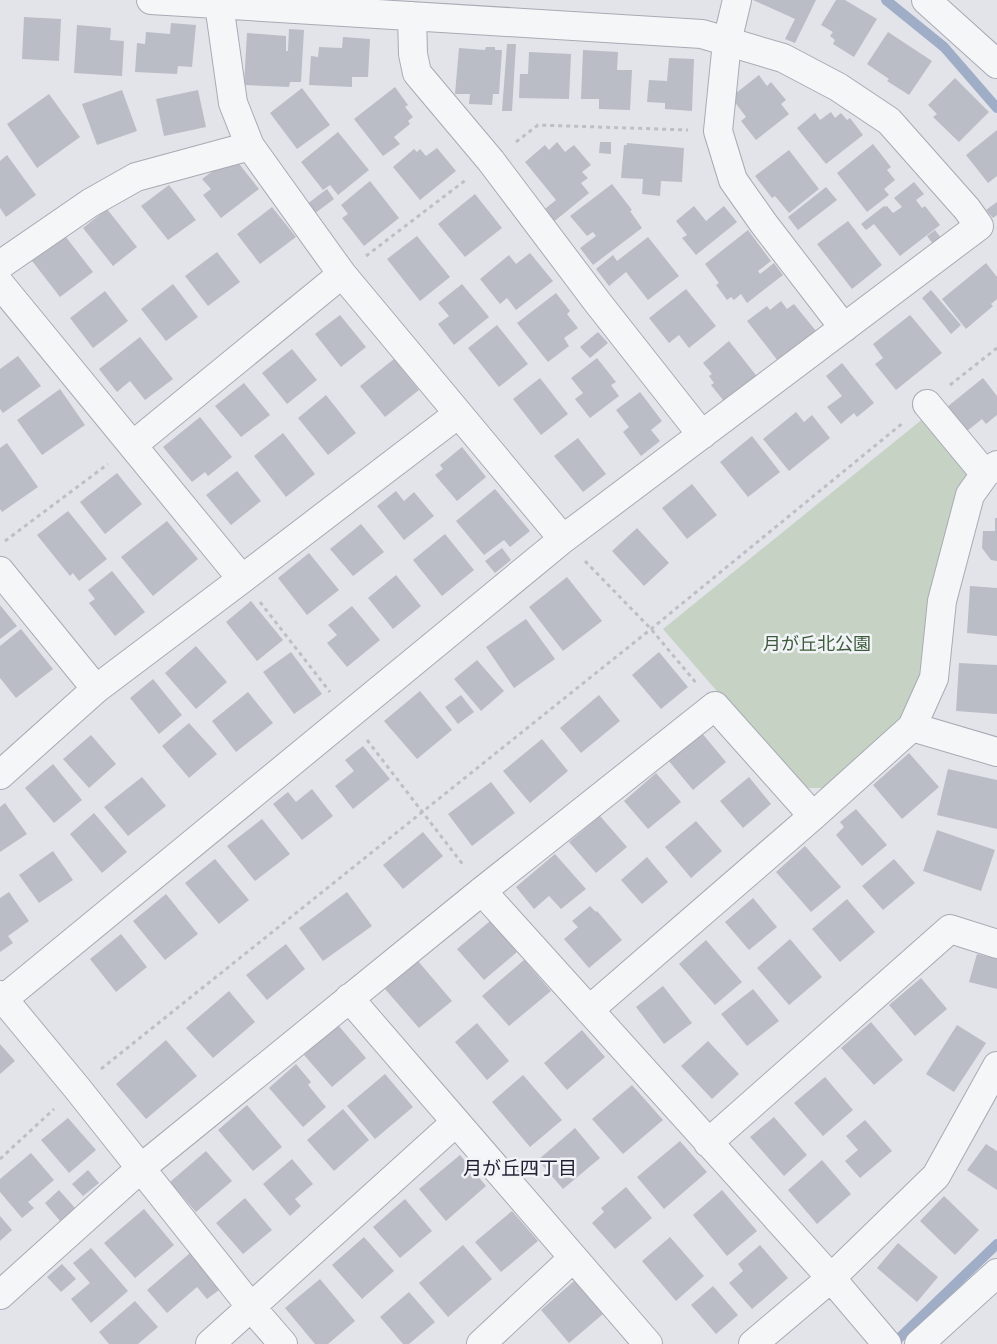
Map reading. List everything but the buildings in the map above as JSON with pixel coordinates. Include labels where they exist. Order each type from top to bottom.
[{"type":"street","points":[[151,0],[219,2],[702,34],[783,58],[838,87],[889,121],[967,209],[979,226],[564,539],[1,998],[77,1088],[251,1307],[283,1344]]},
{"type":"street","points":[[737,0],[728,42],[718,131],[733,180],[764,224],[844,328]]},
{"type":"street","points":[[926,0],[997,64]]},
{"type":"street","points":[[219,2],[233,103],[250,146],[342,274],[564,539]]},
{"type":"street","points":[[412,16],[413,54],[417,73],[492,160],[598,304],[702,435]]},
{"type":"street","points":[[0,264],[90,203],[136,177],[250,146]]},
{"type":"street","points":[[133,445],[342,274]]},
{"type":"street","points":[[0,284],[242,579]]},
{"type":"street","points":[[589,1010],[912,727],[934,678],[942,601],[970,495],[991,470],[927,404]]},
{"type":"street","points":[[0,775],[96,689],[458,414]]},
{"type":"street","points":[[0,571],[96,689]]},
{"type":"street","points":[[0,1295],[141,1168],[349,998],[715,706],[812,816]]},
{"type":"street","points":[[912,727],[997,752]]},
{"type":"street","points":[[482,891],[831,1278],[887,1344]]},
{"type":"street","points":[[708,1143],[950,929],[997,944]]},
{"type":"street","points":[[349,998],[648,1344]]},
{"type":"street","points":[[753,1344],[831,1278],[936,1176],[997,1066]]},
{"type":"street","points":[[210,1344],[456,1122]]},
{"type":"street","points":[[481,1344],[573,1258]]},
{"type":"street","points":[[919,1344],[997,1273]]},
{"type":"path","points":[[0,1160],[77,1088],[651,629],[997,348]]},
{"type":"path","points":[[0,544],[133,445]]},
{"type":"path","points":[[564,539],[651,629],[715,706]]},
{"type":"green space","name":"月が丘北公園","points":[[935,409],[985,474],[921,677],[900,721],[828,788],[801,788],[663,629]]},
{"type":"waterway","points":[[886,0],[944,47],[997,108]]},
{"type":"waterway","points":[[893,1344],[997,1244]]},
{"type":"district","name":"月が丘四丁目","points":[[520,1168]]}]
